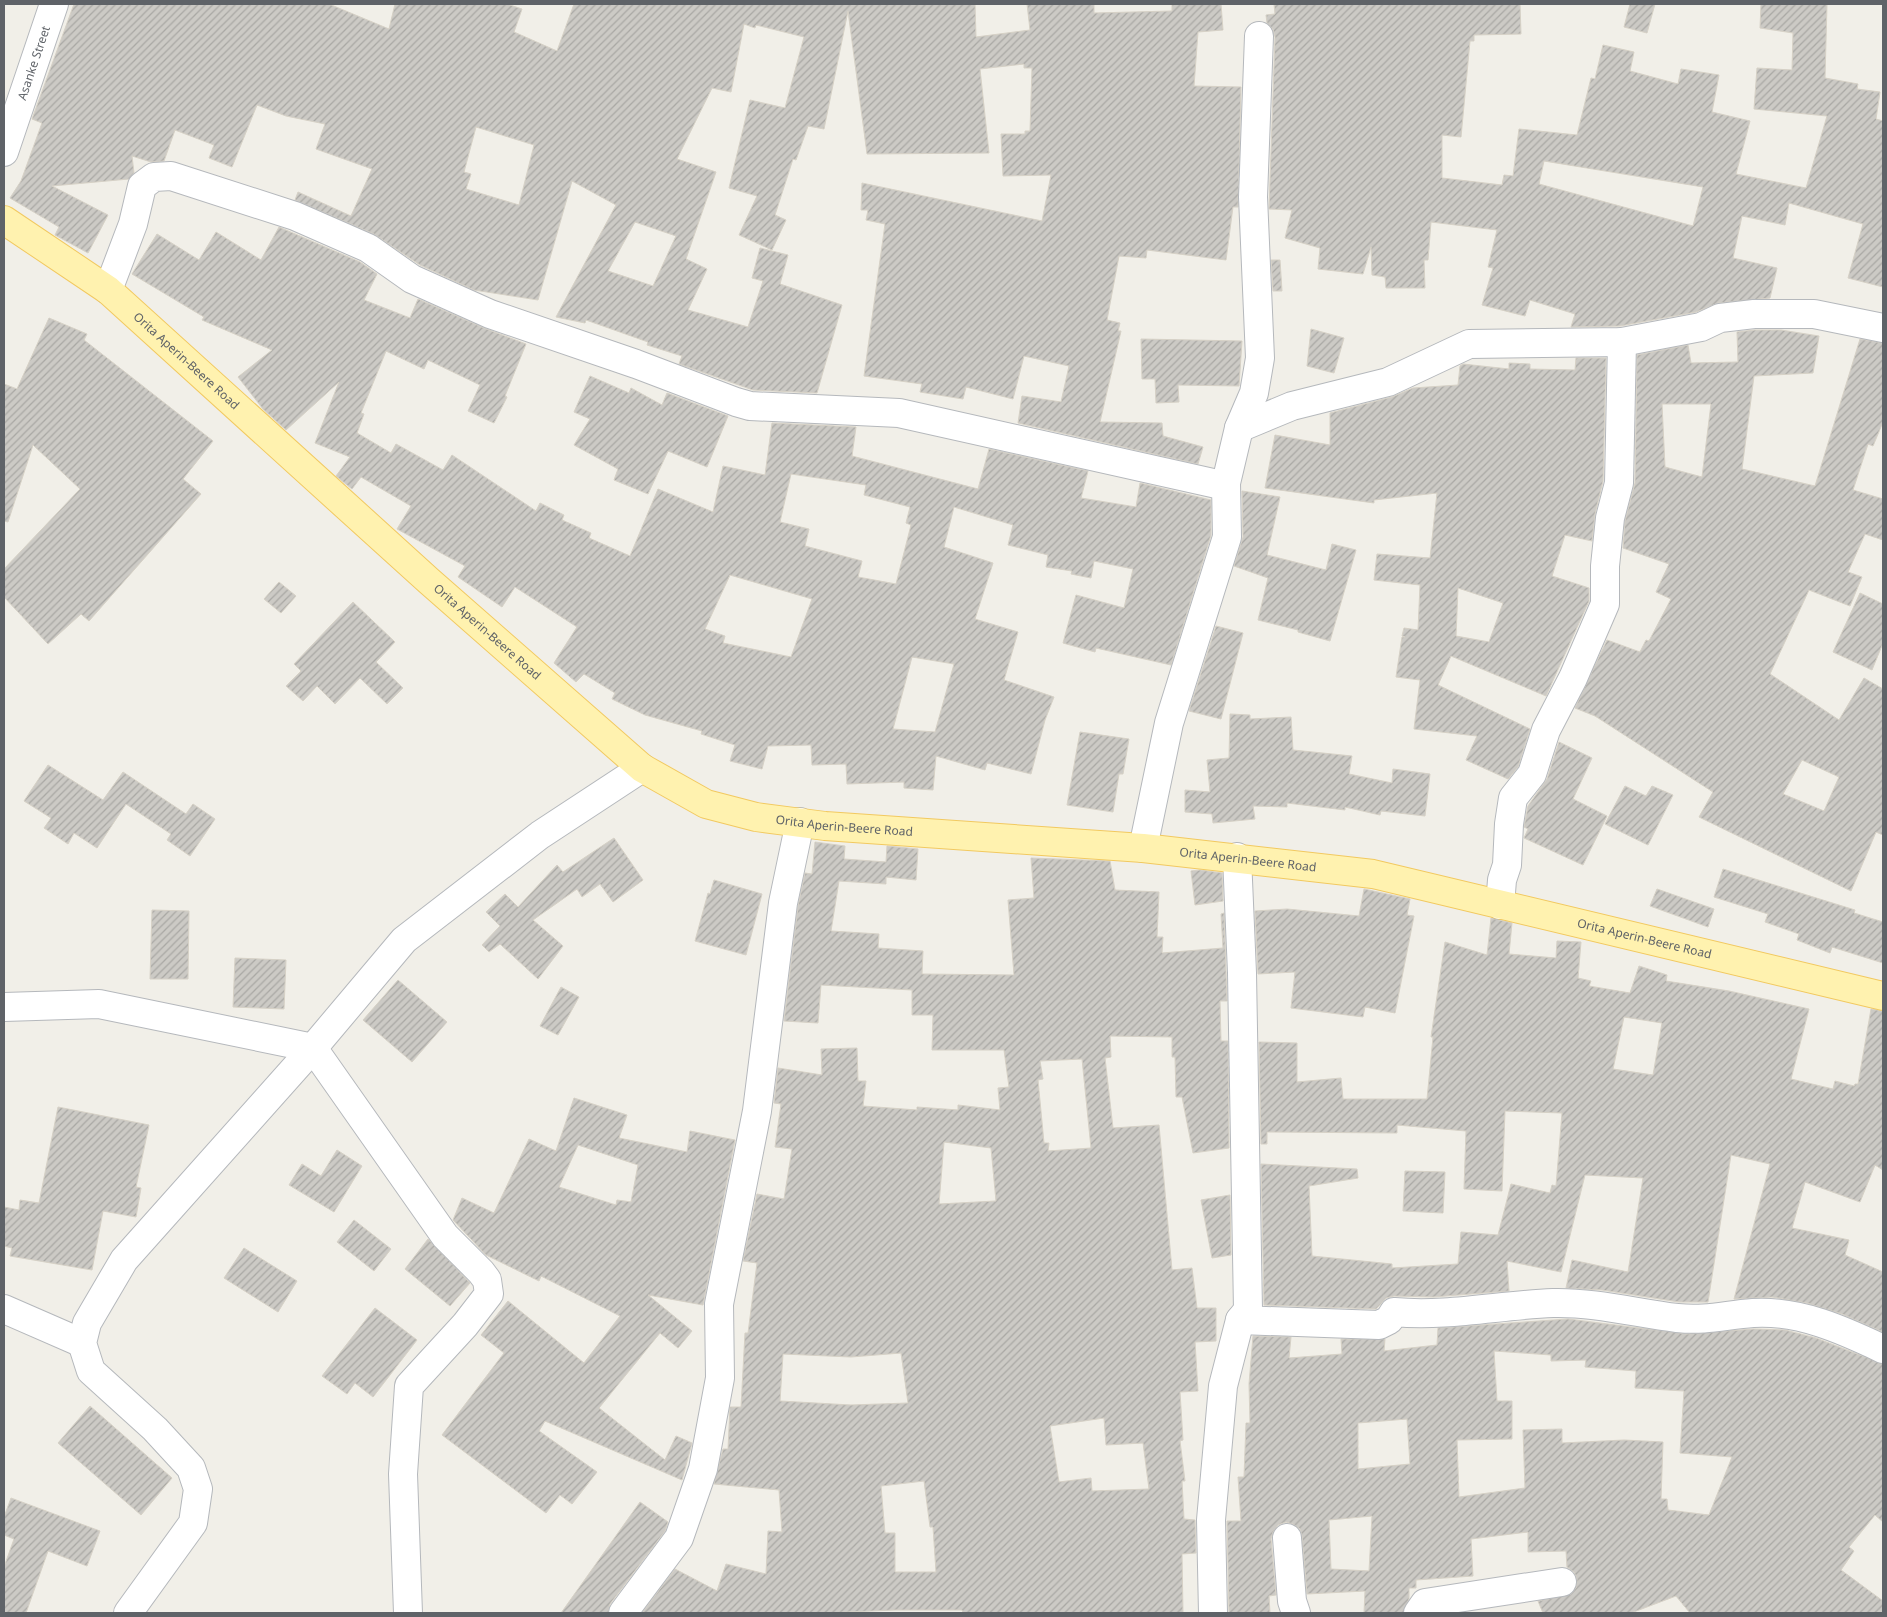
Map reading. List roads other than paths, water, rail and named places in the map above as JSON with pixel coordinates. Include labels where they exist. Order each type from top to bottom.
[{"type":"main road","name":"Orita Aperin-Beere Road","points":[[4,220],[108,290],[429,581],[642,768],[706,804],[756,817],[825,826],[941,836],[1143,848],[1237,857],[1373,874],[1883,996]]},
{"type":"street","name":"Asanke Street","points":[[4,152],[54,4]]},
{"type":"street","points":[[1143,848],[1170,723],[1227,537],[1226,486],[1239,428],[1254,393],[1260,358],[1253,197],[1259,36]]},
{"type":"street","points":[[108,290],[132,224],[142,186],[154,177],[171,176],[295,216],[368,248],[412,279],[490,314],[636,364],[736,402],[750,406],[899,413],[1226,486]]},
{"type":"street","points":[[1239,428],[1292,406],[1388,382],[1469,344],[1622,342],[1701,326],[1720,318],[1754,314],[1814,314],[1883,328]]},
{"type":"street","points":[[1500,905],[1502,880],[1507,865],[1509,824],[1513,798],[1532,774],[1546,730],[1574,678],[1604,604],[1609,528],[1619,483],[1622,342]]},
{"type":"street","points":[[128,1613],[192,1523],[198,1489],[191,1468],[155,1430],[91,1372],[82,1343],[88,1324],[124,1260],[313,1048],[404,940],[540,835],[642,768]]},
{"type":"street","points":[[623,1613],[679,1538],[703,1469],[720,1378],[718,1304],[757,1111],[783,903],[800,822]]},
{"type":"street","points":[[1212,1613],[1211,1520],[1223,1386],[1240,1320],[1248,1310],[1242,974],[1237,857]]},
{"type":"street","points":[[4,1007],[99,1004],[313,1048],[445,1236],[487,1280],[489,1294],[465,1326],[409,1386],[404,1474],[408,1613]]},
{"type":"street","points":[[1240,1320],[1379,1325],[1389,1320],[1394,1312],[1428,1313],[1553,1303],[1607,1306],[1712,1320],[1754,1313],[1793,1316],[1829,1325],[1883,1349]]},
{"type":"street","points":[[4,1309],[82,1343]]},
{"type":"street","points":[[1287,1538],[1292,1601],[1296,1613]]},
{"type":"street","points":[[1418,1613],[1424,1603],[1436,1600],[1478,1596],[1562,1582]]}]
